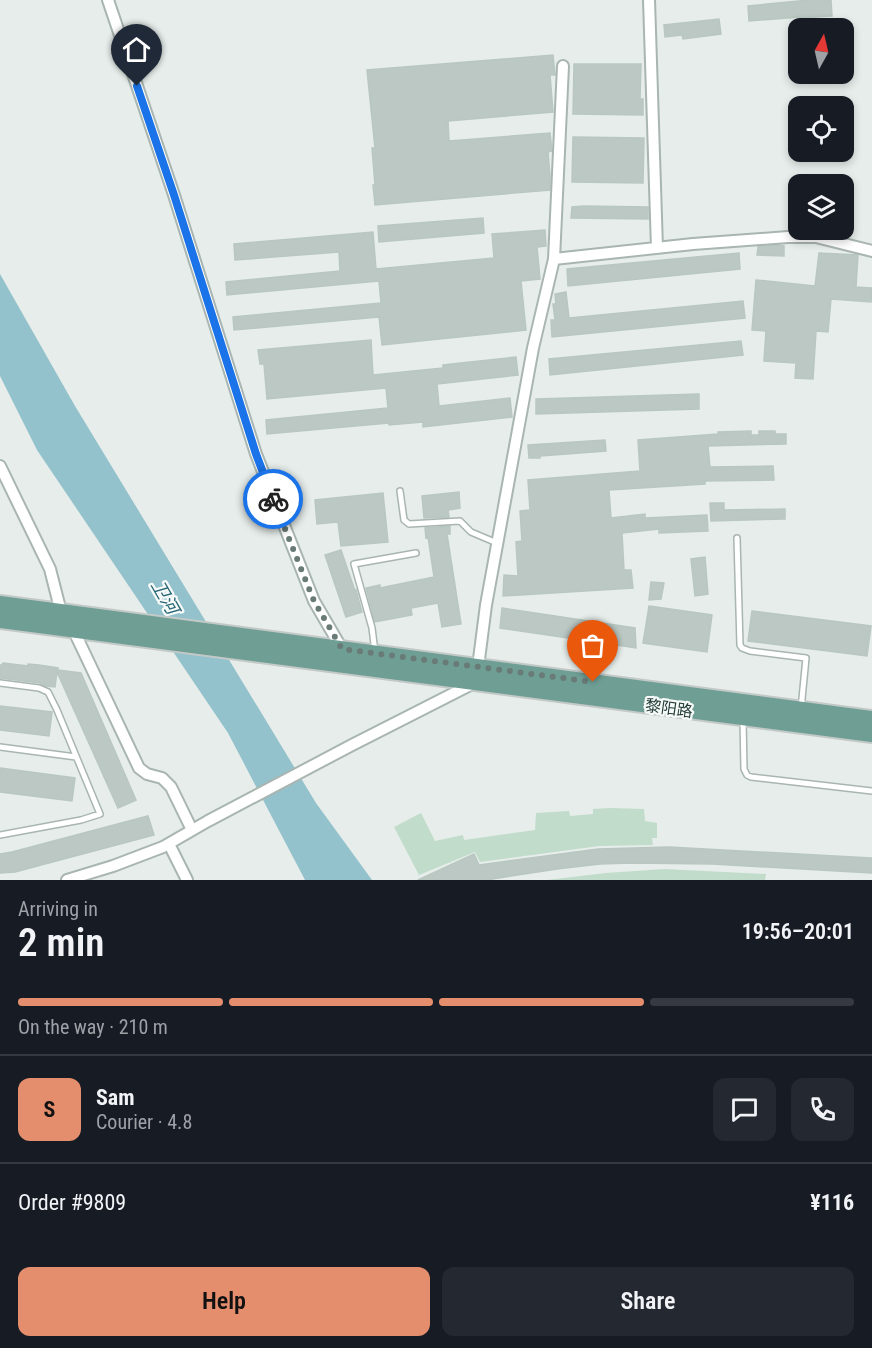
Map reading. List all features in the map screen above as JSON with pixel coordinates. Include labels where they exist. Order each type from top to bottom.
[{"type":"main road","points":[[0,604],[61,612],[79,625]]},
{"type":"main road","points":[[0,620],[79,625],[323,655]]},
{"type":"main road","name":"黎阳路","points":[[323,655],[342,649],[477,675],[743,717],[872,734]]},
{"type":"main road","name":"黎阳路","points":[[323,655],[477,675],[872,719]]},
{"type":"street","points":[[108,0],[174,195],[256,454],[314,601],[342,649]]},
{"type":"street","points":[[649,0],[657,248]]},
{"type":"street","points":[[67,880],[113,866],[169,844],[477,675],[486,605],[533,348],[554,259],[563,66]]},
{"type":"street","points":[[554,259],[788,237],[816,237],[872,251]]},
{"type":"street","points":[[0,466],[50,569],[61,612]]},
{"type":"street","points":[[79,625],[139,768],[147,774],[162,778],[171,787],[192,830]]},
{"type":"street","points":[[169,844],[188,880]]},
{"type":"lane","points":[[400,490],[404,520],[409,524],[460,521],[471,532],[497,543]]},
{"type":"lane","points":[[737,538],[740,645],[750,651],[806,658],[801,710]]},
{"type":"lane","points":[[375,654],[372,628],[354,564],[416,553]]},
{"type":"lane","points":[[0,683],[39,688],[48,692],[100,814],[81,820],[0,835]]},
{"type":"lane","points":[[743,717],[744,769],[747,775],[872,791]]},
{"type":"lane","points":[[0,747],[76,757]]},
{"type":"green space","points":[[593,809],[644,809],[645,821],[657,823],[657,838],[652,838],[653,845],[599,846],[480,862],[475,852],[419,875],[394,827],[421,813],[435,841],[463,835],[464,840],[535,830],[536,813],[569,811],[570,816],[593,814]]},
{"type":"green space","points":[[664,869],[766,874],[765,880],[547,880],[606,873]]},
{"type":"water","name":"卫河","points":[[0,274],[75,406],[316,803],[372,880],[305,880],[228,733],[37,450],[0,376]]},
{"type":"building","points":[[831,0],[832,16],[749,21],[748,6]]},
{"type":"building","points":[[719,19],[721,34],[683,39],[682,35],[665,37],[664,25]]},
{"type":"building","points":[[553,55],[555,75],[550,75],[553,112],[448,121],[449,141],[550,133],[552,151],[548,152],[550,190],[375,205],[372,148],[375,148],[367,70]]},
{"type":"building","points":[[574,64],[641,64],[640,99],[643,99],[643,115],[573,114]]},
{"type":"building","points":[[573,137],[644,138],[643,183],[572,182]]},
{"type":"building","points":[[572,207],[648,207],[648,219],[571,218]]},
{"type":"building","points":[[483,218],[484,233],[379,242],[378,226]]},
{"type":"building","points":[[545,230],[546,246],[537,247],[540,279],[521,281],[526,330],[382,345],[379,317],[234,330],[233,317],[381,303],[379,281],[227,295],[226,282],[340,271],[339,252],[235,260],[234,244],[373,232],[376,269],[494,258],[492,234]]},
{"type":"building","points":[[784,246],[784,256],[757,255],[758,247]]},
{"type":"building","points":[[739,253],[740,269],[568,286],[567,269]]},
{"type":"building","points":[[819,253],[858,255],[856,287],[872,288],[871,302],[831,299],[828,332],[816,331],[813,379],[795,378],[796,363],[764,361],[766,331],[752,330],[756,280],[815,286]]},
{"type":"building","points":[[566,292],[569,318],[743,301],[745,318],[552,337],[551,320],[555,320],[553,304],[556,304],[555,294]]},
{"type":"building","points":[[371,340],[373,375],[516,357],[518,375],[437,384],[439,406],[510,398],[512,417],[423,427],[423,422],[389,425],[389,423],[267,434],[266,420],[388,408],[386,388],[267,399],[264,364],[260,364],[258,350]]},
{"type":"building","points":[[741,341],[743,355],[550,375],[549,359]]},
{"type":"building","points":[[699,394],[699,409],[536,414],[536,399]]},
{"type":"building","points":[[751,431],[751,435],[759,435],[759,431],[786,434],[786,444],[708,446],[710,467],[773,466],[774,480],[705,481],[705,484],[609,490],[611,518],[645,514],[645,518],[707,515],[708,531],[659,533],[659,529],[622,533],[624,570],[631,570],[633,588],[503,596],[504,575],[518,576],[516,542],[522,541],[520,511],[530,510],[528,480],[640,471],[638,440]]},
{"type":"building","points":[[605,440],[606,451],[529,458],[528,445]]},
{"type":"building","points":[[459,492],[460,508],[448,510],[449,517],[424,518],[422,496]]},
{"type":"building","points":[[383,493],[388,542],[341,546],[338,522],[317,524],[315,500]]},
{"type":"building","points":[[710,503],[724,503],[724,510],[785,509],[785,519],[711,521]]},
{"type":"building","points":[[450,526],[450,534],[447,534],[461,624],[442,627],[438,603],[411,608],[412,615],[375,622],[366,588],[380,585],[380,588],[434,577],[425,528]]},
{"type":"building","points":[[341,550],[362,612],[346,617],[325,555]]},
{"type":"building","points":[[705,557],[708,594],[695,596],[691,559]]},
{"type":"building","points":[[651,582],[664,583],[661,599],[649,600]]},
{"type":"building","points":[[649,606],[712,615],[707,652],[643,643]]},
{"type":"building","points":[[502,608],[635,628],[636,648],[500,628]]},
{"type":"building","points":[[752,611],[871,626],[867,656],[748,641]]},
{"type":"building","points":[[3,663],[39,665],[81,673],[136,800],[118,808],[57,672],[55,687],[46,686],[40,683],[0,678],[0,665]]},
{"type":"building","points":[[0,706],[52,712],[49,736],[0,730]]},
{"type":"building","points":[[0,768],[75,778],[72,801],[0,792]]},
{"type":"building","points":[[148,816],[154,835],[15,872],[0,873],[0,854]]},
{"type":"building","points":[[669,847],[872,858],[872,873],[712,864],[631,863],[557,869],[486,880],[418,880],[474,854],[479,865],[598,849]]},
{"type":"way so far","points":[[273,499],[314,601],[342,649],[593,682]]},
{"type":"route","points":[[137,86],[256,454],[273,499]]}]
